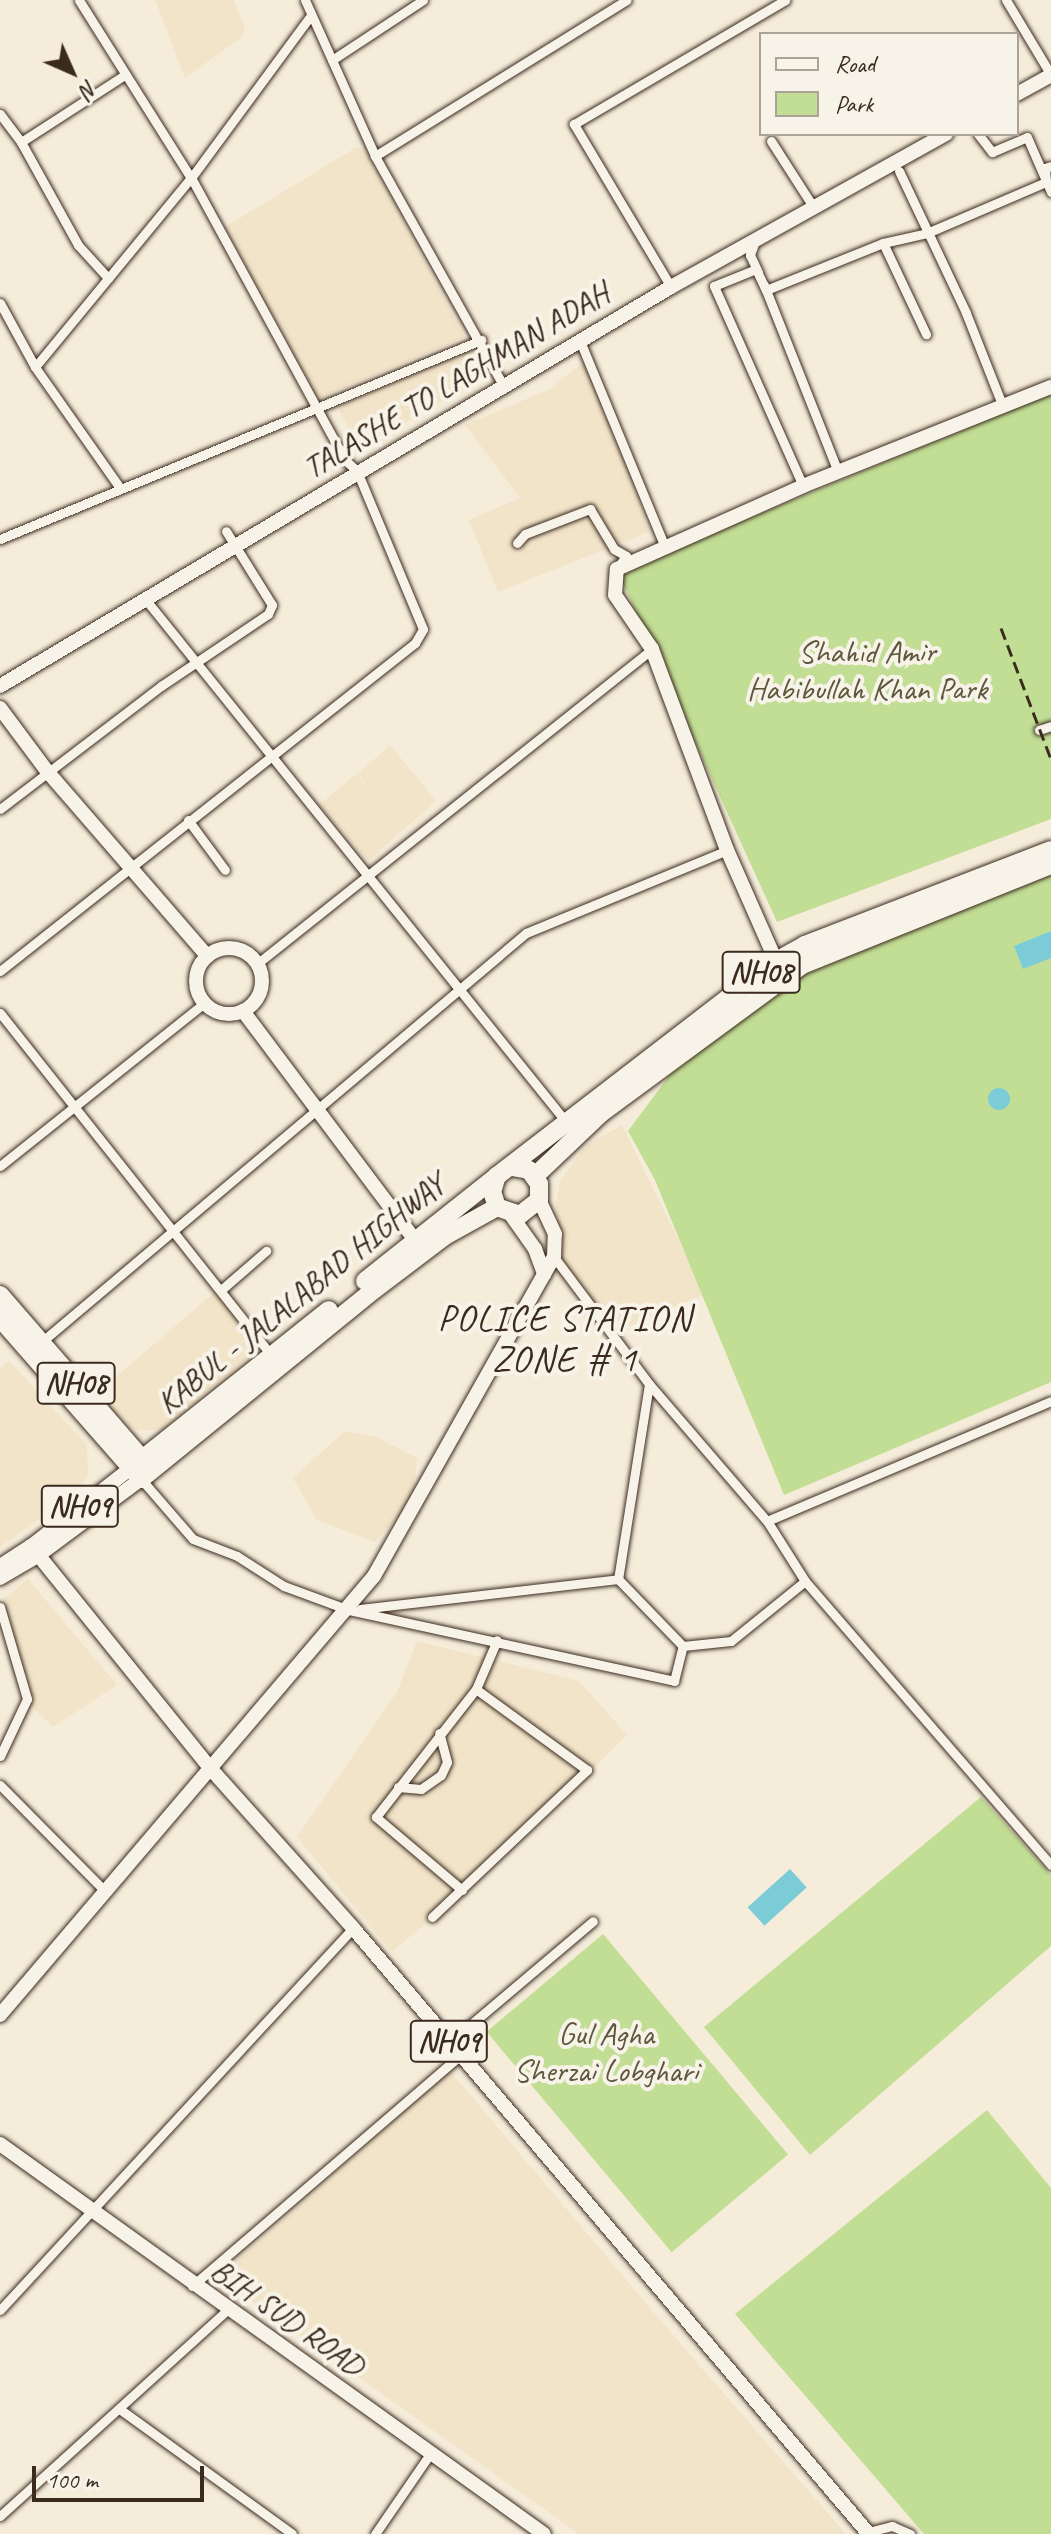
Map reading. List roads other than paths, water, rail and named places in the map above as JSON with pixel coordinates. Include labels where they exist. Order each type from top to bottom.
[{"type":"highway","name":"KABUL - JALALABAD HIGHWAY","points":[[141,1469],[272,1356],[776,961],[805,945],[1051,850]]},
{"type":"highway","name":"NH08","points":[[535,1176],[600,1114],[802,965],[1051,865]]},
{"type":"highway","points":[[505,1172],[535,1176],[539,1200],[528,1213],[504,1211],[492,1192],[505,1172]]},
{"type":"highway","name":"KABUL - JALALABAD HIGHWAY","points":[[141,1469],[445,1236],[504,1211]]},
{"type":"highway","name":"KABUL - JALALABAD HIGHWAY","points":[[0,1295],[36,1347],[141,1469]]},
{"type":"highway","name":"KABUL - JALALABAD HIGHWAY","points":[[0,1318],[36,1347]]},
{"type":"main road","points":[[1019,93],[1051,75]]},
{"type":"main road","name":"TALASHE TO LAGHMAN ADAH","points":[[0,686],[671,287],[942,136]]},
{"type":"main road","points":[[776,961],[727,850],[652,649],[615,595],[617,569],[664,545],[803,486],[1051,387]]},
{"type":"main road","points":[[0,708],[47,771],[207,956]]},
{"type":"main road","points":[[239,949],[258,963],[262,987],[243,1011],[222,1013],[204,1003],[196,979],[207,956],[239,949]]},
{"type":"main road","points":[[243,1011],[416,1241]]},
{"type":"main road","points":[[0,2015],[349,1610],[374,1576],[554,1257],[555,1234],[539,1200]]},
{"type":"main road","points":[[504,1211],[535,1249],[544,1274]]},
{"type":"main road","name":"NH09","points":[[141,1469],[35,1550],[210,1768],[353,1928],[869,2533]]},
{"type":"main road","points":[[0,1566],[35,1550]]},
{"type":"main road","points":[[0,1578],[35,1550]]},
{"type":"main road","name":"BIH SUD ROAD","points":[[0,2144],[192,2286],[538,2532]]},
{"type":"street","points":[[0,971],[415,643],[423,629],[357,471],[345,460],[320,407],[191,178],[123,76],[79,0]]},
{"type":"street","points":[[305,0],[309,18],[332,60],[375,156],[481,340],[504,387]]},
{"type":"street","points":[[332,60],[423,0]]},
{"type":"street","points":[[375,156],[627,0]]},
{"type":"street","points":[[671,287],[574,124],[785,0]]},
{"type":"street","points":[[1006,0],[1051,75]]},
{"type":"street","points":[[35,367],[191,178],[309,18]]},
{"type":"street","points":[[21,142],[123,76]]},
{"type":"street","points":[[0,114],[21,142],[78,245],[108,278]]},
{"type":"street","points":[[980,136],[992,152],[1027,137],[1048,187]]},
{"type":"street","points":[[771,141],[814,208]]},
{"type":"street","points":[[1048,187],[1045,168],[1051,166]]},
{"type":"street","points":[[899,171],[1003,407]]},
{"type":"street","points":[[766,290],[883,243],[927,233],[1048,187]]},
{"type":"street","points":[[756,240],[750,255],[838,472]]},
{"type":"street","points":[[883,243],[926,334]]},
{"type":"street","points":[[766,290],[756,269],[714,286],[803,486]]},
{"type":"street","points":[[2,310],[35,367],[120,488]]},
{"type":"street","points":[[0,539],[481,340]]},
{"type":"street","points":[[580,341],[664,545]]},
{"type":"street","points":[[517,543],[525,534],[590,509],[614,549],[626,556],[617,569]]},
{"type":"street","points":[[0,809],[47,771],[268,614],[272,605],[226,531]]},
{"type":"street","points":[[146,600],[269,757],[567,1123]]},
{"type":"street","points":[[258,963],[652,649]]},
{"type":"street","points":[[1039,730],[1051,726]]},
{"type":"street","points":[[188,820],[225,870]]},
{"type":"street","points":[[36,1347],[316,1108],[459,993],[526,933],[727,850]]},
{"type":"street","points":[[0,1166],[204,1003]]},
{"type":"street","points":[[0,1013],[272,1356]]},
{"type":"street","points":[[221,1290],[266,1251]]},
{"type":"street","points":[[554,1257],[649,1384],[767,1521],[805,1581],[1051,1865]]},
{"type":"street","points":[[618,1579],[649,1384]]},
{"type":"street","points":[[767,1521],[1051,1401]]},
{"type":"street","points":[[141,1469],[193,1539],[237,1556],[284,1586],[349,1610],[674,1681],[683,1646]]},
{"type":"street","points":[[349,1610],[618,1579]]},
{"type":"street","points":[[618,1579],[683,1646]]},
{"type":"street","points":[[683,1646],[731,1641],[805,1581]]},
{"type":"street","points":[[0,1607],[27,1699],[0,1756]]},
{"type":"street","points":[[462,1890],[376,1817],[476,1689],[497,1640]]},
{"type":"street","points":[[432,1917],[587,1770],[476,1689]]},
{"type":"street","points":[[398,1787],[421,1789],[441,1775],[447,1762],[439,1733]]},
{"type":"street","points":[[0,1785],[105,1891]]},
{"type":"street","points":[[450,2042],[593,1921]]},
{"type":"street","points":[[1,2307],[353,1928]]},
{"type":"street","points":[[192,2286],[461,2055]]},
{"type":"street","points":[[0,2516],[121,2410],[227,2310]]},
{"type":"street","points":[[121,2410],[292,2534]]},
{"type":"street","points":[[375,2534],[430,2454]]},
{"type":"street","points":[[869,2533],[892,2526],[910,2534]]},
{"type":"water","points":[[1051,931],[1051,958],[1023,969],[1014,946]]},
{"type":"water","points":[[995,1088],[1003,1088],[1010,1099],[1003,1110],[995,1110],[988,1103],[988,1095]]},
{"type":"water","points":[[790,1869],[807,1888],[764,1926],[748,1907]]},
{"type":"railway","points":[[1001,628],[1051,759]]},
{"type":"district","name":"POLICE STATION ZONE # 1","points":[[565,1338]]},
{"type":"park label","name":"Shahid Amir Habibullah Khan Park","points":[[867,672]]},
{"type":"park label","name":"Gul Agha Sherzai Lobghari","points":[[606,2054]]}]
